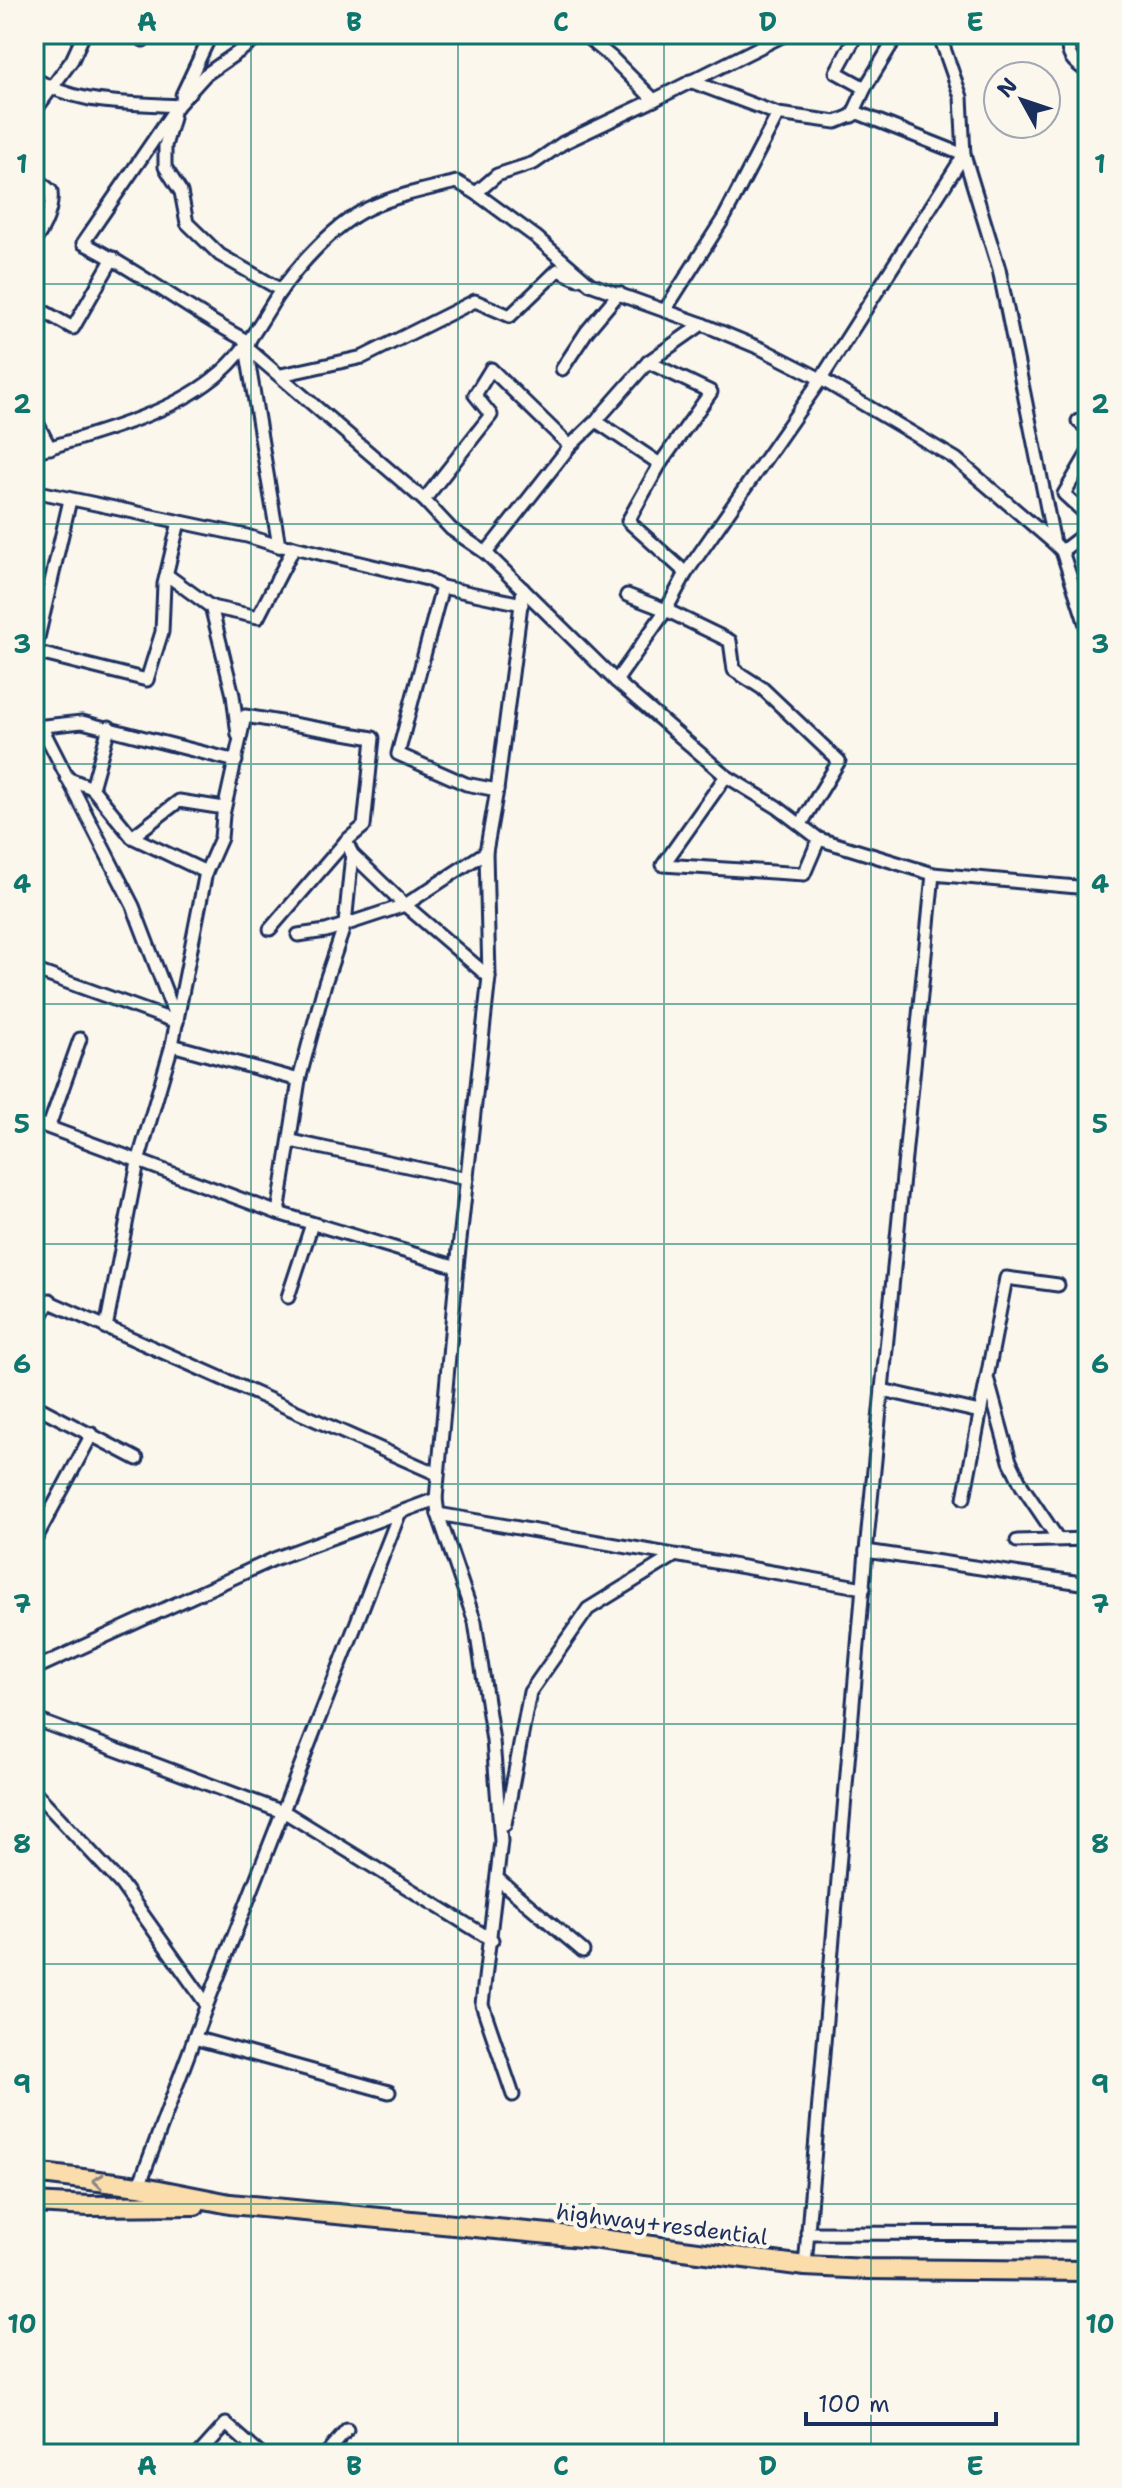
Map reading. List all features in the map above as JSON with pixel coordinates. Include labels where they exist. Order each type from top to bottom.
[{"type":"highway","points":[[34,2173],[139,2186],[230,2204]]},
{"type":"highway","points":[[34,2203],[102,2207],[230,2204]]},
{"type":"highway","name":"highway+resdential","points":[[230,2204],[592,2238],[805,2266],[1088,2271]]},
{"type":"street","points":[[34,112],[72,60],[84,34]]},
{"type":"street","points":[[211,34],[177,106],[165,146],[165,167],[181,192],[187,223],[220,255],[281,290]]},
{"type":"street","points":[[264,34],[205,75],[177,106],[83,243],[113,258],[248,345],[424,500],[451,529],[486,553],[616,681],[726,776],[819,839],[933,874],[1088,888]]},
{"type":"street","points":[[583,34],[654,100]]},
{"type":"street","points":[[476,193],[497,175],[534,163],[563,143],[786,34]]},
{"type":"street","points":[[847,34],[853,41],[836,72],[865,88]]},
{"type":"street","points":[[852,116],[898,34]]},
{"type":"street","points":[[939,34],[961,97],[964,155],[999,269],[1058,547],[1088,631]]},
{"type":"street","points":[[1068,47],[1075,63],[1088,72]]},
{"type":"street","points":[[34,78],[52,90],[104,103],[177,106]]},
{"type":"street","points":[[690,81],[778,114],[836,122],[858,113],[964,155]]},
{"type":"street","points":[[665,310],[725,216],[778,114]]},
{"type":"street","points":[[616,681],[666,610],[686,573],[821,379],[964,155]]},
{"type":"street","points":[[34,177],[51,191],[52,200],[34,241]]},
{"type":"street","points":[[34,452],[179,402],[215,378],[248,345],[281,290],[319,246],[351,218],[413,192],[457,182],[536,237],[590,284]]},
{"type":"street","points":[[34,306],[73,328],[113,258]]},
{"type":"street","points":[[281,375],[363,357],[475,301],[510,316],[558,270],[702,324],[762,349],[821,379],[956,459],[1058,547]]},
{"type":"street","points":[[562,369],[587,331],[619,293]]},
{"type":"street","points":[[486,553],[570,446],[648,362],[702,324]]},
{"type":"street","points":[[248,345],[279,546]]},
{"type":"street","points":[[648,362],[711,392],[660,464],[628,521],[686,573]]},
{"type":"street","points":[[424,500],[491,415],[475,395],[491,369],[570,446]]},
{"type":"street","points":[[34,417],[50,448]]},
{"type":"street","points":[[596,421],[660,464]]},
{"type":"street","points":[[1088,453],[1064,494],[1088,516]]},
{"type":"street","points":[[34,491],[247,536],[427,579],[442,587],[522,604]]},
{"type":"street","points":[[70,500],[34,654],[147,680],[162,632],[164,584],[179,522]]},
{"type":"street","points":[[1058,547],[1088,531]]},
{"type":"street","points":[[167,575],[211,606],[258,617],[294,547]]},
{"type":"street","points":[[442,587],[398,754],[466,784],[497,790]]},
{"type":"street","points":[[513,2095],[482,2004],[499,1880],[501,1841],[493,1741],[475,1622],[438,1514],[436,1499],[457,1267],[489,977],[486,852],[523,589]]},
{"type":"street","points":[[627,595],[730,641],[734,670],[762,688],[839,761],[801,824]]},
{"type":"street","points":[[211,606],[233,695],[239,743]]},
{"type":"street","points":[[106,1328],[138,1162],[172,1045],[206,872],[221,838],[224,808],[245,716],[373,738],[364,826],[346,841],[270,929]]},
{"type":"street","points":[[177,1022],[133,906],[38,726],[82,722],[236,761]]},
{"type":"street","points":[[92,788],[109,727]]},
{"type":"street","points":[[726,776],[663,865],[804,874],[819,839]]},
{"type":"street","points":[[66,778],[92,788],[132,837],[206,872]]},
{"type":"street","points":[[132,837],[179,801],[224,808]]},
{"type":"street","points":[[346,841],[352,854],[405,905],[489,977]]},
{"type":"street","points":[[298,935],[326,931],[405,905],[486,852]]},
{"type":"street","points":[[278,1213],[299,1080],[325,983],[345,924],[352,854]]},
{"type":"street","points":[[805,2266],[866,1551],[933,874]]},
{"type":"street","points":[[34,970],[177,1022]]},
{"type":"street","points":[[49,1126],[80,1039]]},
{"type":"street","points":[[172,1045],[299,1080]]},
{"type":"street","points":[[34,1122],[278,1213],[457,1267]]},
{"type":"street","points":[[291,1141],[467,1179]]},
{"type":"street","points":[[288,1297],[312,1224]]},
{"type":"street","points":[[964,1498],[1006,1278],[1058,1285]]},
{"type":"street","points":[[34,1295],[437,1474]]},
{"type":"street","points":[[34,1329],[50,1300]]},
{"type":"street","points":[[987,1378],[1010,1461],[1022,1486],[1058,1539]]},
{"type":"street","points":[[882,1390],[980,1412]]},
{"type":"street","points":[[34,1405],[137,1459]]},
{"type":"street","points":[[34,1542],[92,1434]]},
{"type":"street","points":[[34,1669],[274,1559],[436,1499]]},
{"type":"street","points":[[139,2186],[400,1512]]},
{"type":"street","points":[[438,1514],[864,1588]]},
{"type":"street","points":[[1017,1541],[1088,1539]]},
{"type":"street","points":[[866,1551],[1088,1584]]},
{"type":"street","points":[[501,1841],[530,1692],[588,1609],[674,1556]]},
{"type":"street","points":[[34,1719],[283,1812],[492,1940]]},
{"type":"street","points":[[34,1791],[121,1884],[206,2007]]},
{"type":"street","points":[[499,1880],[583,1951]]},
{"type":"street","points":[[194,2038],[389,2092]]},
{"type":"street","points":[[807,2233],[1088,2234]]},
{"type":"street","points":[[199,2454],[226,2424],[260,2454]]},
{"type":"street","points":[[326,2454],[347,2430]]}]
